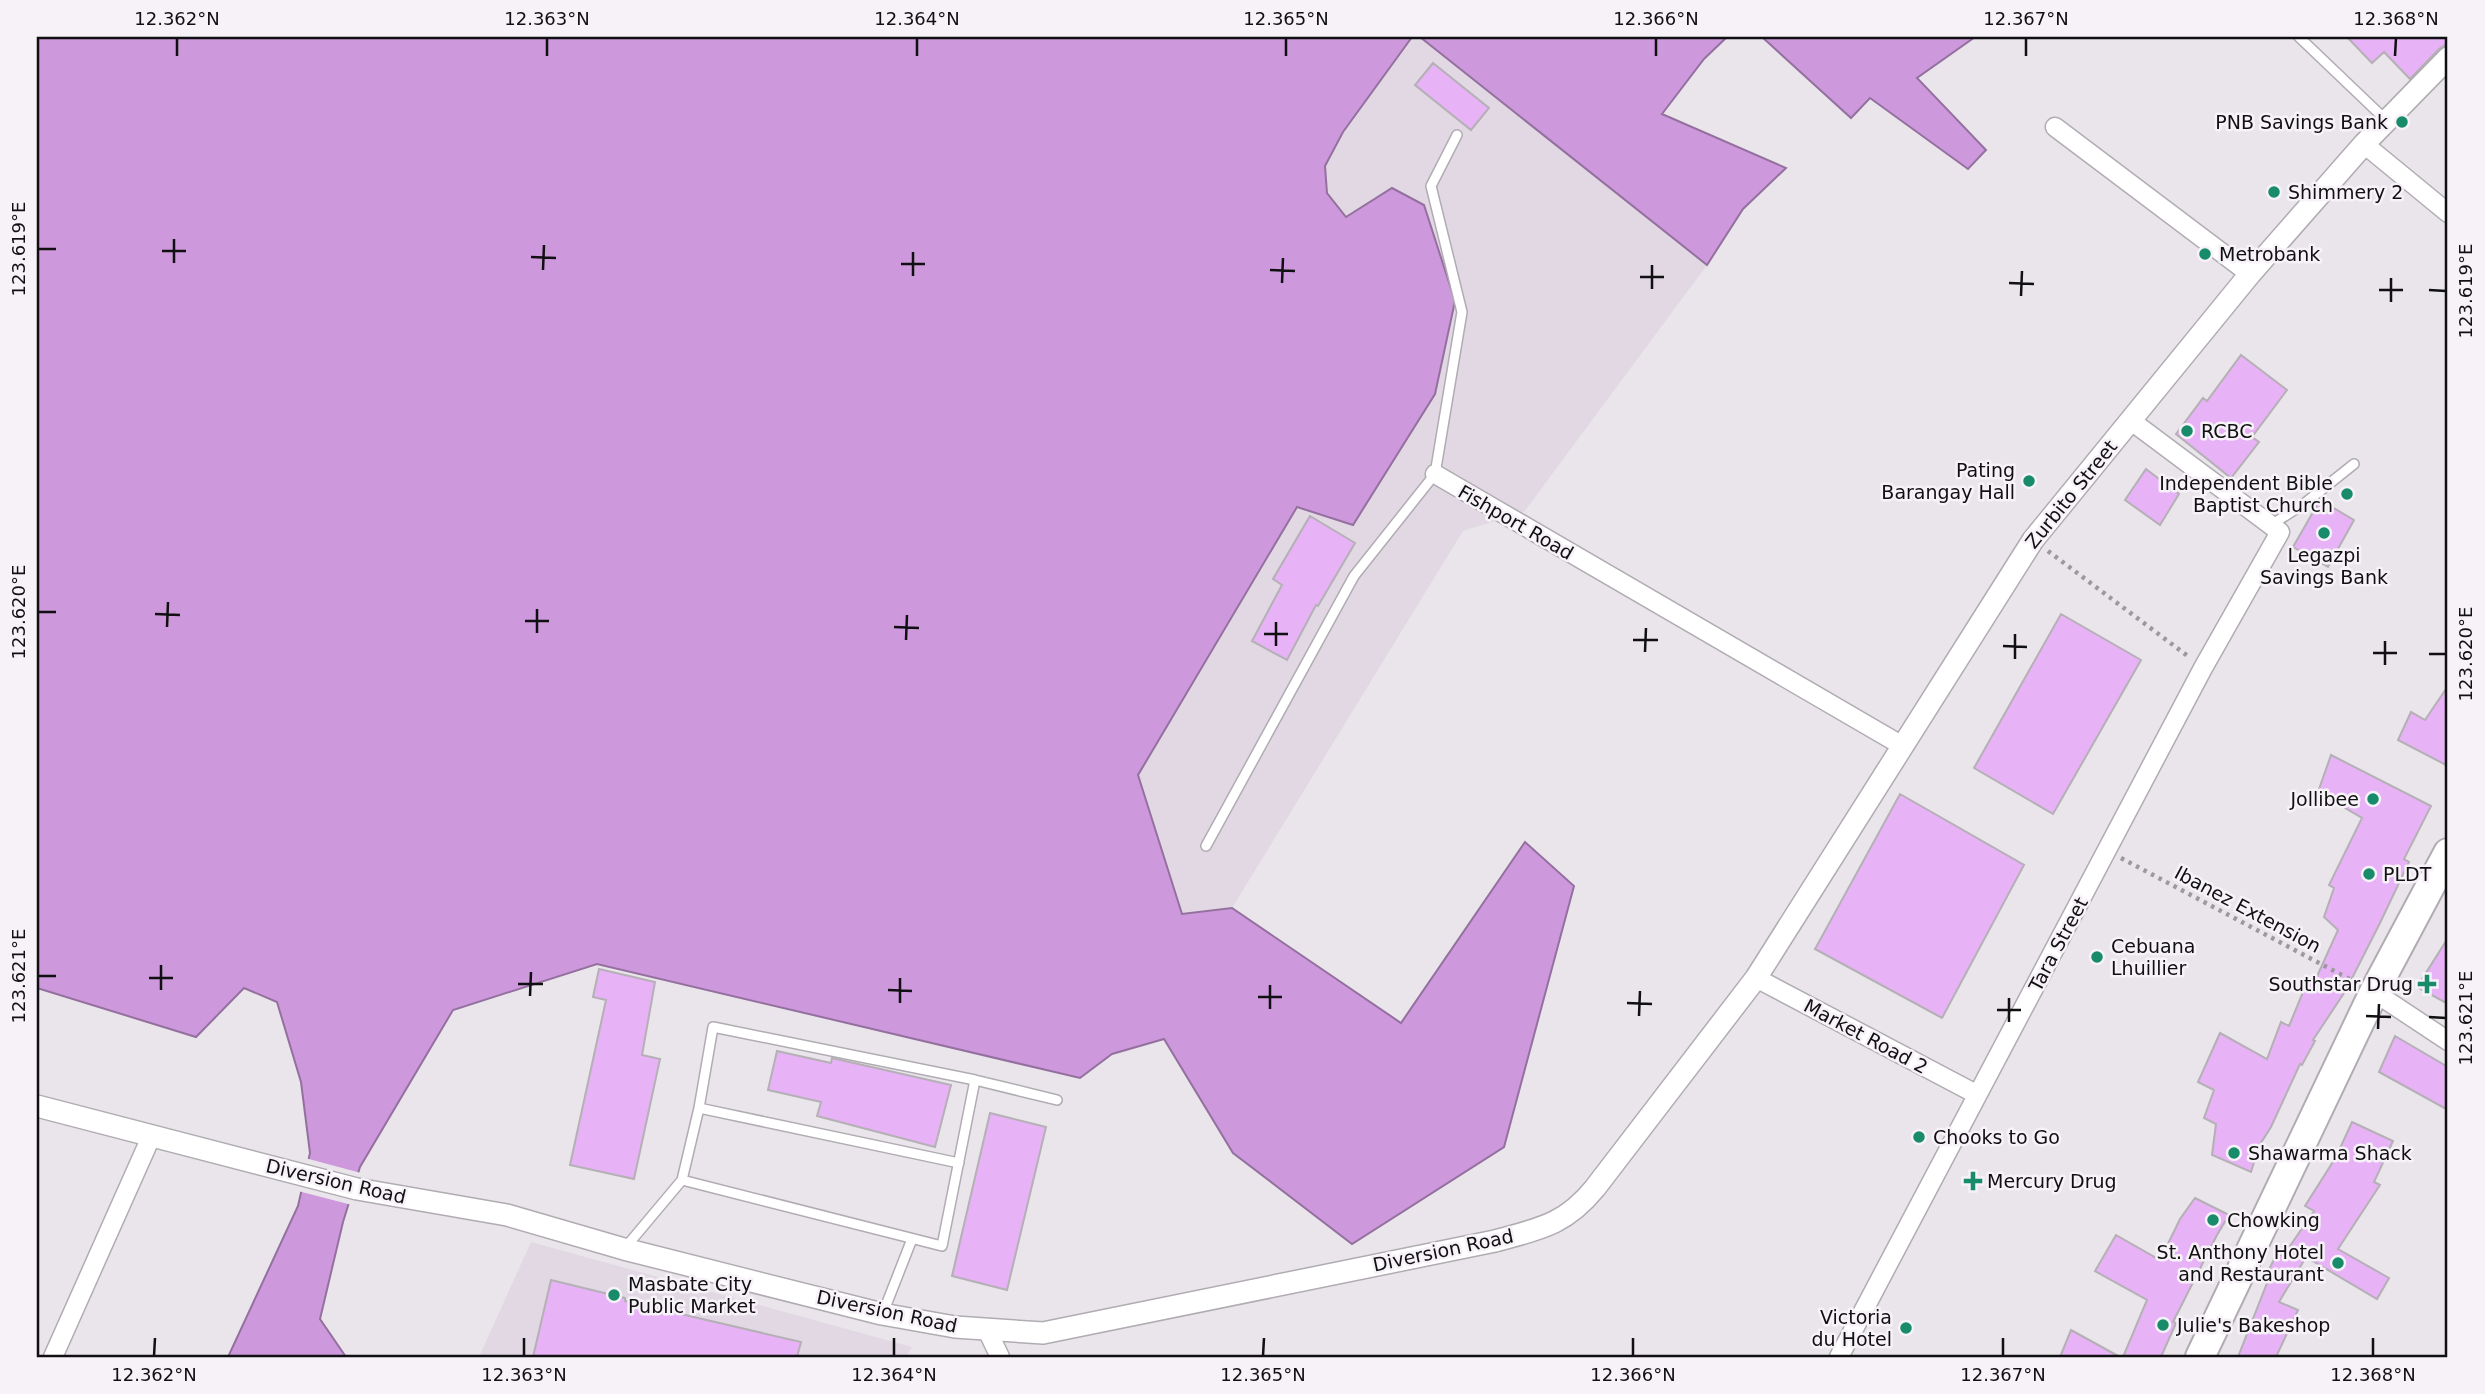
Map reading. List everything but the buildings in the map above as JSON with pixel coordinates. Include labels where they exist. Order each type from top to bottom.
[{"type":"main road","points":[[2200,1357],[2374,992],[2448,853]]},
{"type":"street","name":"Zurbito Street","points":[[1756,978],[2033,540],[2250,274],[2364,144],[2448,58]]},
{"type":"street","points":[[2055,127],[2250,274]]},
{"type":"street","points":[[2364,144],[2448,213]]},
{"type":"street","points":[[2130,421],[2275,529]]},
{"type":"street","name":"Fishport Road","points":[[1435,474],[1902,745]]},
{"type":"street","name":"Tara Street","points":[[1839,1357],[1861,1320],[1976,1094],[2108,851],[2275,529]]},
{"type":"street","name":"Market Road 2","points":[[1756,978],[1976,1094]]},
{"type":"street","name":"Diversion Road","points":[[37,1106],[151,1138],[357,1189],[507,1215],[624,1249],[882,1314],[920,1322],[987,1330],[1043,1333],[1495,1241],[1561,1220],[1574,1211],[1595,1188],[1756,978]]},
{"type":"street","points":[[2374,992],[2448,1041]]},
{"type":"street","points":[[53,1357],[151,1138]]},
{"type":"street","points":[[987,1330],[1000,1357]]},
{"type":"lane","points":[[2299,37],[2387,121]]},
{"type":"lane","points":[[1206,846],[1354,576],[1435,474],[1462,313],[1431,186],[1457,135]]},
{"type":"lane","points":[[2275,529],[2354,464]]},
{"type":"lane","points":[[624,1249],[682,1180],[699,1108],[713,1027],[975,1080],[1057,1100]]},
{"type":"lane","points":[[682,1180],[942,1246],[975,1080]]},
{"type":"lane","points":[[699,1108],[958,1163]]},
{"type":"lane","points":[[882,1314],[912,1239]]},
{"type":"path","points":[[2033,540],[2203,668]]},
{"type":"path","name":"Ibanez Extension","points":[[2108,851],[2374,992]]},
{"type":"shaded area","points":[[37,37],[1412,37],[1343,132],[1325,166],[1327,193],[1346,217],[1392,188],[1424,205],[1455,301],[1435,394],[1353,525],[1297,507],[1138,775],[1182,914],[1232,908],[1401,1023],[1525,842],[1574,886],[1504,1147],[1352,1244],[1233,1153],[1164,1039],[1112,1054],[1080,1078],[597,964],[453,1010],[360,1167],[343,1222],[320,1319],[346,1357],[228,1357],[298,1206],[310,1153],[301,1082],[277,1002],[244,988],[196,1037],[37,988]]},
{"type":"shaded area","points":[[1412,37],[1420,37],[1707,265],[1524,512],[1463,531],[1232,908],[1182,914],[1138,775],[1297,507],[1392,189],[1347,217],[1327,193],[1325,166],[1343,132]]},
{"type":"shaded area","points":[[1420,37],[1727,37],[1704,59],[1662,114],[1786,168],[1743,209],[1707,265]]},
{"type":"shaded area","points":[[1762,37],[1975,37],[1917,78],[1986,150],[1968,169],[1870,98],[1851,118]]},
{"type":"shaded area","name":"Masbate City Public Market","points":[[531,1242],[912,1347],[906,1357],[479,1357]]},
{"type":"pier","points":[[305,1158],[361,1173],[352,1205],[298,1191]]},
{"type":"place","name":"PNB Savings Bank","points":[[2402,122]]},
{"type":"place","name":"Shimmery 2","points":[[2274,192]]},
{"type":"place","name":"Metrobank","points":[[2205,254]]},
{"type":"place","name":"RCBC","points":[[2187,431]]},
{"type":"place","name":"Pating Barangay Hall","points":[[2029,481]]},
{"type":"place","name":"Independent Bible Baptist Church","points":[[2347,494]]},
{"type":"place","name":"Legazpi Savings Bank","points":[[2324,533]]},
{"type":"place","name":"Jollibee","points":[[2373,799]]},
{"type":"place","name":"PLDT","points":[[2369,874]]},
{"type":"place","name":"Cebuana Lhuillier","points":[[2097,957]]},
{"type":"place","name":"Southstar Drug","points":[[2427,984]]},
{"type":"place","name":"Chooks to Go","points":[[1919,1137]]},
{"type":"place","name":"Shawarma Shack","points":[[2234,1153]]},
{"type":"place","name":"Mercury Drug","points":[[1973,1181]]},
{"type":"place","name":"Chowking","points":[[2213,1220]]},
{"type":"place","name":"St. Anthony Hotel and Restaurant","points":[[2338,1263]]},
{"type":"place","name":"Masbate City Public Market","points":[[614,1295]]},
{"type":"place","name":"Julie's Bakeshop","points":[[2163,1325]]},
{"type":"place","name":"Victoria du Hotel","points":[[1906,1328]]}]
